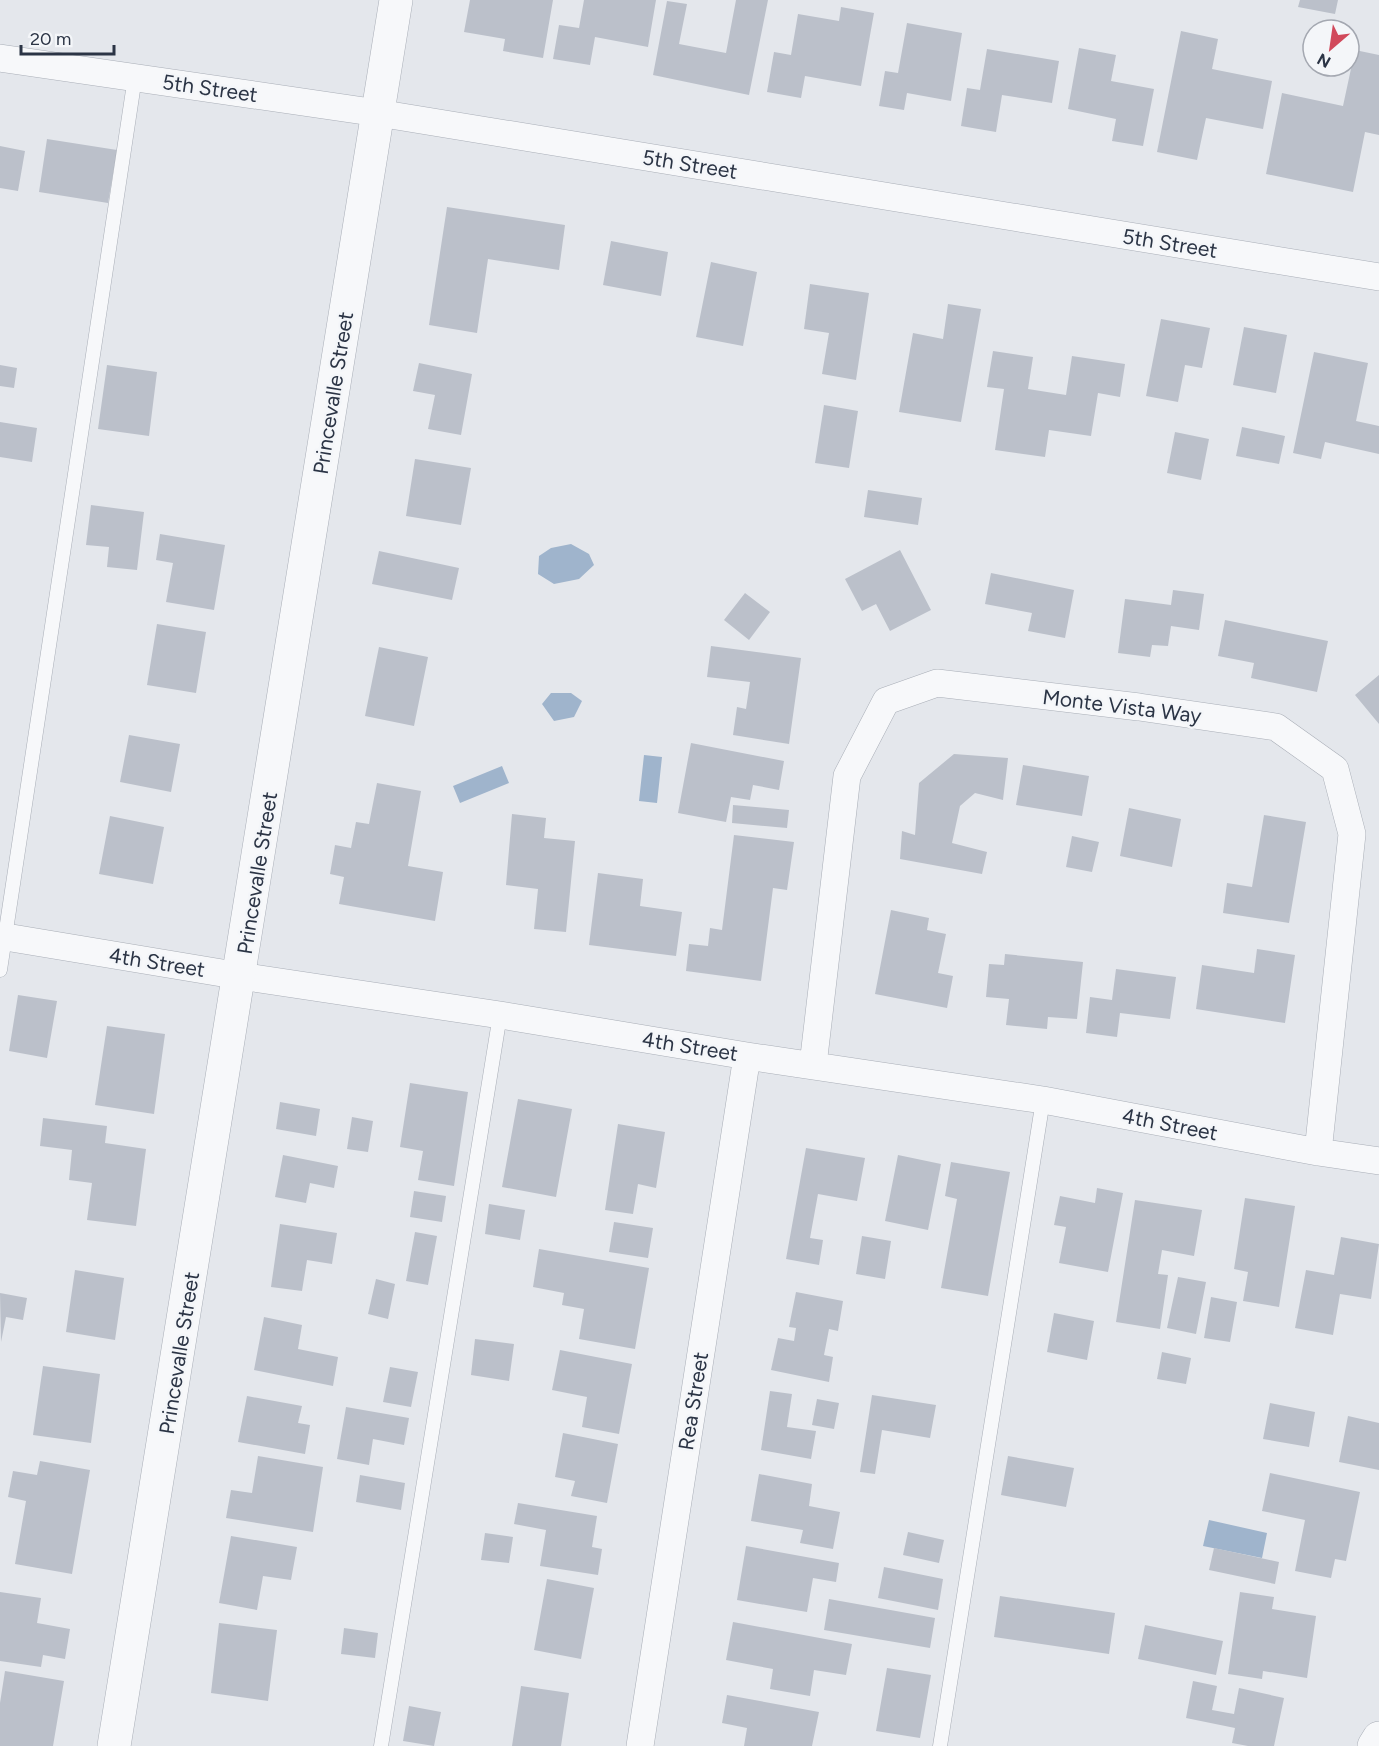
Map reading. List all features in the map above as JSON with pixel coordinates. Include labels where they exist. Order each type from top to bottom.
[{"type":"street","name":"Princevalle Street","points":[[114,1746],[396,0]]},
{"type":"street","name":"5th Street","points":[[0,58],[378,113],[1379,277]]},
{"type":"street","name":"Monte Vista Way","points":[[813,1065],[847,776],[886,701],[937,683],[1139,707],[1276,727],[1335,769],[1352,834],[1318,1152]]},
{"type":"street","name":"4th Street","points":[[3,937],[747,1056],[1043,1100],[1318,1152],[1379,1161]]},
{"type":"street","name":"Rea Street","points":[[640,1746],[747,1056]]},
{"type":"street","points":[[1374,1746],[1379,1738]]},
{"type":"lane","points":[[0,970],[3,937],[135,77]]},
{"type":"lane","points":[[381,1746],[500,1015]]},
{"type":"lane","points":[[939,1746],[1043,1100]]},
{"type":"water","points":[[571,544],[589,554],[594,565],[579,579],[554,584],[538,574],[539,556],[551,548]]},
{"type":"water","points":[[551,693],[571,693],[582,701],[574,717],[554,721],[542,704]]},
{"type":"water","points":[[644,755],[662,757],[657,803],[639,801]]},
{"type":"water","points":[[502,766],[509,783],[460,803],[453,786]]},
{"type":"water","points":[[1209,1520],[1267,1533],[1262,1558],[1203,1546]]},
{"type":"building","points":[[470,0],[553,0],[543,58],[503,51],[505,39],[464,32]]},
{"type":"building","points":[[584,0],[656,0],[648,47],[595,37],[590,65],[553,59],[559,25],[579,28]]},
{"type":"building","points":[[736,0],[768,0],[749,95],[653,75],[667,1],[687,4],[679,44],[726,53]]},
{"type":"building","points":[[1300,0],[1338,0],[1335,14],[1298,7]]},
{"type":"building","points":[[841,7],[874,13],[861,86],[805,76],[801,98],[767,92],[774,52],[791,55],[798,14],[839,21]]},
{"type":"building","points":[[907,23],[962,33],[951,101],[907,93],[904,110],[879,106],[885,71],[898,73]]},
{"type":"building","points":[[1181,31],[1218,39],[1212,69],[1272,81],[1263,129],[1206,118],[1197,160],[1157,152]]},
{"type":"building","points":[[1079,48],[1116,55],[1111,81],[1154,89],[1143,146],[1112,141],[1116,119],[1068,109]]},
{"type":"building","points":[[987,49],[1059,61],[1052,103],[1002,95],[996,132],[961,126],[967,88],[980,90]]},
{"type":"building","points":[[1361,51],[1379,55],[1379,135],[1365,132],[1353,192],[1266,174],[1282,93],[1343,106],[1349,78],[1361,78]]},
{"type":"building","points":[[47,139],[117,150],[108,203],[39,192]]},
{"type":"building","points":[[0,146],[25,151],[18,191],[0,188]]},
{"type":"building","points":[[447,207],[565,225],[559,270],[488,259],[477,333],[429,325]]},
{"type":"building","points":[[611,241],[668,252],[661,296],[603,285]]},
{"type":"building","points":[[711,262],[757,272],[743,346],[696,337]]},
{"type":"building","points":[[810,284],[869,293],[856,380],[822,374],[829,333],[804,329]]},
{"type":"building","points":[[948,304],[981,309],[961,422],[899,412],[913,333],[943,339]]},
{"type":"building","points":[[1161,319],[1210,328],[1202,368],[1185,365],[1178,402],[1146,396]]},
{"type":"building","points":[[1244,327],[1287,335],[1276,393],[1233,385]]},
{"type":"building","points":[[993,351],[1033,357],[1028,389],[1066,395],[1072,356],[1125,364],[1120,397],[1098,393],[1091,436],[1049,430],[1045,457],[995,450],[1004,389],[987,387]]},
{"type":"building","points":[[1314,352],[1368,363],[1356,421],[1379,426],[1379,454],[1325,442],[1321,459],[1293,453]]},
{"type":"building","points":[[419,363],[472,374],[461,435],[428,429],[435,395],[413,391]]},
{"type":"building","points":[[0,365],[17,368],[14,388],[0,386]]},
{"type":"building","points":[[107,365],[157,372],[149,436],[98,429]]},
{"type":"building","points":[[824,405],[858,411],[849,468],[815,463]]},
{"type":"building","points":[[0,422],[37,428],[32,462],[0,457]]},
{"type":"building","points":[[1242,427],[1285,436],[1279,464],[1236,456]]},
{"type":"building","points":[[1175,432],[1209,439],[1201,480],[1167,473]]},
{"type":"building","points":[[415,459],[471,468],[461,525],[406,516]]},
{"type":"building","points":[[868,490],[922,498],[918,525],[864,517]]},
{"type":"building","points":[[91,505],[144,512],[137,570],[107,567],[109,547],[86,545]]},
{"type":"building","points":[[160,534],[225,545],[214,610],[166,602],[173,563],[156,560]]},
{"type":"building","points":[[900,550],[931,610],[890,631],[876,604],[862,611],[845,579]]},
{"type":"building","points":[[379,551],[459,568],[452,600],[372,584]]},
{"type":"building","points":[[991,573],[1074,590],[1065,638],[1028,631],[1032,613],[985,604]]},
{"type":"building","points":[[1173,590],[1204,594],[1199,630],[1171,626],[1168,646],[1152,645],[1150,657],[1118,653],[1125,599],[1171,605]]},
{"type":"building","points":[[745,593],[770,612],[749,640],[724,620]]},
{"type":"building","points":[[1225,620],[1328,641],[1317,692],[1251,678],[1254,663],[1218,656]]},
{"type":"building","points":[[157,624],[206,632],[196,693],[147,685]]},
{"type":"building","points":[[711,646],[801,658],[789,744],[733,735],[737,707],[746,709],[750,682],[707,677]]},
{"type":"building","points":[[379,647],[428,657],[414,726],[365,716]]},
{"type":"building","points":[[1379,675],[1379,724],[1355,695]]},
{"type":"building","points":[[129,735],[180,744],[171,792],[120,782]]},
{"type":"building","points":[[691,743],[784,761],[779,790],[753,785],[750,800],[731,797],[726,822],[678,813]]},
{"type":"building","points":[[954,754],[1008,758],[1003,800],[975,793],[960,806],[952,843],[987,852],[982,874],[900,859],[902,831],[915,835],[919,783]]},
{"type":"building","points":[[1023,765],[1089,776],[1082,816],[1016,805]]},
{"type":"building","points":[[377,783],[421,791],[408,866],[443,872],[435,921],[339,904],[344,877],[330,874],[335,845],[351,848],[356,822],[369,824]]},
{"type":"building","points":[[733,805],[789,810],[787,828],[732,823]]},
{"type":"building","points":[[1129,808],[1181,819],[1172,867],[1120,856]]},
{"type":"building","points":[[512,814],[546,818],[544,838],[575,841],[566,932],[534,929],[538,889],[506,885]]},
{"type":"building","points":[[1264,815],[1306,822],[1289,923],[1223,913],[1227,883],[1252,887]]},
{"type":"building","points":[[110,816],[164,827],[153,884],[99,874]]},
{"type":"building","points":[[734,835],[794,842],[787,890],[773,888],[761,981],[686,971],[689,944],[708,946],[710,928],[722,930]]},
{"type":"building","points":[[1072,836],[1099,842],[1092,872],[1066,867]]},
{"type":"building","points":[[598,873],[643,879],[640,906],[682,912],[676,956],[589,945]]},
{"type":"building","points":[[891,910],[929,918],[927,930],[946,934],[938,973],[953,976],[947,1008],[875,994]]},
{"type":"building","points":[[1257,949],[1295,955],[1285,1023],[1196,1009],[1202,965],[1254,973]]},
{"type":"building","points":[[1005,954],[1083,962],[1077,1019],[1048,1017],[1047,1029],[1006,1025],[1009,999],[986,997],[989,964],[1004,965]]},
{"type":"building","points":[[1116,969],[1176,977],[1170,1019],[1120,1013],[1117,1037],[1086,1033],[1090,997],[1112,1000]]},
{"type":"building","points":[[18,995],[57,1001],[47,1058],[9,1051]]},
{"type":"building","points":[[107,1026],[165,1034],[154,1114],[95,1105]]},
{"type":"building","points":[[410,1083],[468,1092],[454,1186],[418,1180],[423,1151],[400,1147]]},
{"type":"building","points":[[518,1099],[572,1109],[556,1197],[502,1187]]},
{"type":"building","points":[[280,1102],[320,1109],[316,1136],[276,1129]]},
{"type":"building","points":[[352,1117],[373,1121],[368,1152],[347,1149]]},
{"type":"building","points":[[43,1118],[107,1126],[105,1143],[146,1149],[136,1226],[87,1220],[92,1183],[69,1180],[72,1150],[40,1146]]},
{"type":"building","points":[[618,1124],[665,1132],[656,1188],[638,1184],[633,1214],[605,1210]]},
{"type":"building","points":[[806,1148],[865,1158],[857,1201],[818,1194],[810,1238],[823,1240],[819,1265],[786,1259]]},
{"type":"building","points":[[283,1155],[338,1166],[334,1188],[310,1183],[306,1203],[275,1197]]},
{"type":"building","points":[[898,1155],[941,1164],[928,1230],[885,1221]]},
{"type":"building","points":[[951,1162],[1010,1172],[988,1296],[941,1288],[957,1199],[945,1196]]},
{"type":"building","points":[[1097,1188],[1123,1193],[1108,1272],[1059,1263],[1066,1227],[1054,1225],[1060,1196],[1095,1203]]},
{"type":"building","points":[[414,1191],[446,1196],[442,1222],[410,1217]]},
{"type":"building","points":[[1245,1198],[1295,1206],[1279,1307],[1243,1301],[1248,1272],[1234,1269]]},
{"type":"building","points":[[1135,1200],[1202,1210],[1194,1256],[1162,1250],[1158,1274],[1168,1275],[1160,1329],[1116,1322]]},
{"type":"building","points":[[489,1204],[525,1210],[520,1240],[485,1234]]},
{"type":"building","points":[[614,1222],[653,1228],[648,1258],[609,1252]]},
{"type":"building","points":[[280,1224],[337,1233],[332,1264],[307,1260],[302,1291],[271,1287]]},
{"type":"building","points":[[415,1232],[437,1236],[428,1285],[406,1281]]},
{"type":"building","points":[[862,1236],[891,1241],[885,1279],[856,1274]]},
{"type":"building","points":[[1341,1237],[1379,1244],[1371,1299],[1340,1294],[1333,1335],[1295,1328],[1306,1270],[1334,1275]]},
{"type":"building","points":[[539,1249],[649,1268],[635,1349],[579,1339],[584,1309],[562,1305],[564,1293],[533,1287]]},
{"type":"building","points":[[75,1270],[124,1278],[115,1340],[66,1332]]},
{"type":"building","points":[[1178,1277],[1206,1282],[1196,1334],[1167,1328]]},
{"type":"building","points":[[376,1279],[395,1284],[388,1319],[368,1314]]},
{"type":"building","points":[[796,1292],[843,1301],[838,1331],[829,1329],[824,1355],[833,1357],[829,1382],[771,1370],[778,1338],[794,1341],[796,1328],[789,1327]]},
{"type":"building","points":[[0,1293],[27,1298],[23,1320],[6,1317],[1,1342]]},
{"type":"building","points":[[1211,1297],[1237,1302],[1230,1342],[1204,1338]]},
{"type":"building","points":[[1054,1313],[1094,1321],[1087,1360],[1047,1352]]},
{"type":"building","points":[[264,1317],[302,1325],[298,1349],[338,1357],[333,1386],[254,1370]]},
{"type":"building","points":[[475,1339],[514,1344],[509,1381],[471,1375]]},
{"type":"building","points":[[560,1350],[632,1364],[619,1434],[582,1427],[587,1397],[552,1390]]},
{"type":"building","points":[[1162,1352],[1191,1358],[1186,1384],[1157,1379]]},
{"type":"building","points":[[43,1366],[100,1374],[91,1443],[33,1435]]},
{"type":"building","points":[[390,1367],[418,1372],[411,1407],[383,1402]]},
{"type":"building","points":[[770,1391],[792,1394],[787,1427],[816,1431],[811,1459],[761,1450]]},
{"type":"building","points":[[872,1395],[936,1405],[930,1438],[882,1430],[875,1474],[860,1472]]},
{"type":"building","points":[[247,1396],[302,1406],[298,1423],[310,1425],[305,1454],[238,1442]]},
{"type":"building","points":[[817,1399],[839,1403],[834,1429],[812,1425]]},
{"type":"building","points":[[1270,1403],[1315,1412],[1309,1447],[1263,1439]]},
{"type":"building","points":[[346,1407],[409,1418],[404,1445],[373,1439],[369,1465],[337,1459]]},
{"type":"building","points":[[1348,1416],[1379,1423],[1379,1470],[1339,1462]]},
{"type":"building","points":[[563,1433],[618,1444],[607,1503],[571,1496],[575,1481],[555,1477]]},
{"type":"building","points":[[258,1456],[323,1467],[313,1532],[226,1518],[231,1490],[252,1493]]},
{"type":"building","points":[[1008,1456],[1074,1468],[1066,1507],[1001,1495]]},
{"type":"building","points":[[40,1461],[90,1470],[72,1574],[15,1564],[26,1501],[8,1497],[13,1471],[37,1475]]},
{"type":"building","points":[[1270,1473],[1360,1492],[1346,1561],[1335,1559],[1331,1578],[1295,1571],[1305,1520],[1262,1511]]},
{"type":"building","points":[[759,1474],[812,1484],[809,1506],[840,1512],[833,1549],[800,1543],[803,1530],[751,1521]]},
{"type":"building","points":[[360,1475],[405,1483],[401,1510],[356,1502]]},
{"type":"building","points":[[518,1503],[597,1516],[592,1547],[602,1549],[598,1575],[540,1566],[546,1530],[514,1524]]},
{"type":"building","points":[[908,1532],[944,1540],[939,1563],[903,1555]]},
{"type":"building","points":[[485,1533],[513,1537],[509,1563],[481,1560]]},
{"type":"building","points":[[231,1536],[297,1547],[291,1580],[263,1576],[257,1610],[219,1603]]},
{"type":"building","points":[[746,1546],[839,1563],[836,1582],[813,1578],[807,1612],[737,1600]]},
{"type":"building","points":[[1214,1548],[1279,1562],[1275,1584],[1209,1570]]},
{"type":"building","points":[[884,1567],[943,1579],[938,1610],[878,1598]]},
{"type":"building","points":[[547,1579],[594,1588],[581,1659],[534,1650]]},
{"type":"building","points":[[0,1592],[41,1598],[37,1623],[70,1629],[65,1659],[43,1655],[41,1667],[0,1661]]},
{"type":"building","points":[[1240,1592],[1274,1597],[1272,1609],[1316,1616],[1307,1678],[1263,1671],[1262,1679],[1228,1674]]},
{"type":"building","points":[[1000,1596],[1115,1613],[1109,1654],[994,1637]]},
{"type":"building","points":[[829,1599],[935,1618],[930,1648],[824,1630]]},
{"type":"building","points":[[733,1622],[852,1644],[846,1675],[814,1670],[810,1696],[770,1689],[773,1669],[726,1660]]},
{"type":"building","points":[[219,1623],[277,1630],[268,1701],[211,1693]]},
{"type":"building","points":[[1145,1625],[1223,1641],[1216,1675],[1138,1659]]},
{"type":"building","points":[[344,1628],[378,1633],[375,1658],[341,1654]]},
{"type":"building","points":[[887,1668],[931,1675],[920,1738],[876,1731]]},
{"type":"building","points":[[5,1671],[64,1681],[53,1746],[0,1746],[0,1703]]},
{"type":"building","points":[[1193,1681],[1217,1686],[1212,1710],[1234,1714],[1239,1688],[1284,1698],[1274,1746],[1248,1746],[1232,1743],[1235,1728],[1186,1718]]},
{"type":"building","points":[[521,1686],[569,1693],[561,1746],[512,1746]]},
{"type":"building","points":[[727,1695],[819,1712],[812,1746],[744,1746],[747,1728],[722,1723]]},
{"type":"building","points":[[409,1706],[441,1712],[434,1746],[403,1741]]}]
